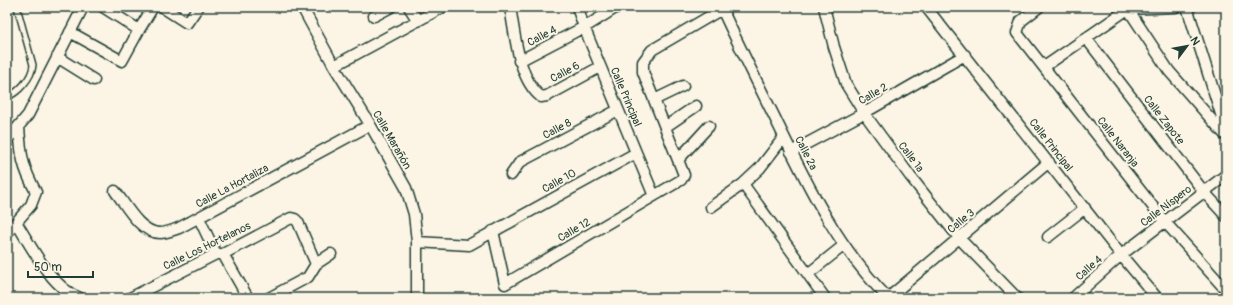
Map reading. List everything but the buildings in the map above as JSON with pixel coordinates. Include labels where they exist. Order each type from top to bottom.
[{"type":"street","points":[[7,140],[28,115],[83,7]]},
{"type":"street","points":[[103,7],[139,30]]},
{"type":"street","points":[[70,32],[122,61],[153,7]]},
{"type":"street","points":[[162,7],[186,23],[198,7]]},
{"type":"street","name":"Calle Marañón","points":[[302,7],[334,66],[406,188],[414,214],[417,242],[417,298]]},
{"type":"street","points":[[374,16],[391,7]]},
{"type":"street","points":[[409,7],[418,21]]},
{"type":"street","points":[[334,66],[443,7]]},
{"type":"street","points":[[510,7],[519,61]]},
{"type":"street","name":"Calle Principal","points":[[577,7],[584,28],[654,196]]},
{"type":"street","name":"Calle 4","points":[[519,61],[584,28],[617,7]]},
{"type":"street","name":"Calle 1a","points":[[824,7],[834,47],[846,84],[864,114],[959,238],[1017,298]]},
{"type":"street","name":"Calle Principal","points":[[926,7],[1121,255],[1157,298]]},
{"type":"street","name":"Calle Naranja","points":[[1039,7],[1021,21],[1017,33],[1165,222],[1226,290]]},
{"type":"street","points":[[1044,67],[1128,9],[1176,7]]},
{"type":"street","points":[[1186,7],[1226,130]]},
{"type":"street","points":[[709,126],[678,160],[643,72],[643,62],[652,50],[722,8]]},
{"type":"street","name":"Calle 2a","points":[[722,8],[791,152],[832,230],[874,285],[888,298]]},
{"type":"street","points":[[1128,9],[1169,71],[1226,136]]},
{"type":"street","name":"Calle Zapote","points":[[1086,38],[1204,192],[1226,216]]},
{"type":"street","name":"Calle 2","points":[[791,152],[864,114],[965,55]]},
{"type":"street","points":[[57,57],[94,80]]},
{"type":"street","name":"Calle 6","points":[[519,61],[536,93],[541,97],[547,96],[600,67]]},
{"type":"street","points":[[654,100],[682,86]]},
{"type":"street","points":[[665,127],[696,106]]},
{"type":"street","name":"Calle 8","points":[[511,175],[520,162],[618,110]]},
{"type":"street","name":"Calle La Hortaliza","points":[[115,190],[142,225],[152,232],[162,233],[179,228],[199,218],[370,125]]},
{"type":"street","points":[[7,233],[31,205],[36,192],[24,171],[21,156],[19,127]]},
{"type":"street","points":[[711,206],[743,184],[760,168],[784,137]]},
{"type":"street","name":"Calle 10","points":[[417,242],[469,244],[636,152]]},
{"type":"street","name":"Calle 12","points":[[493,231],[505,284],[681,180],[684,175],[678,160]]},
{"type":"street","name":"Calle 3","points":[[888,298],[1049,162]]},
{"type":"street","name":"Calle Níspero","points":[[1121,255],[1226,175]]},
{"type":"street","points":[[743,184],[825,298]]},
{"type":"street","points":[[1048,237],[1085,208]]},
{"type":"street","points":[[199,218],[248,298]]},
{"type":"street","name":"Calle Los Hortelanos","points":[[137,297],[290,218],[295,219],[316,264]]},
{"type":"street","points":[[16,222],[51,276],[74,296],[80,298]]},
{"type":"street","points":[[808,274],[843,246]]},
{"type":"street","points":[[269,298],[308,277],[316,264],[331,254]]},
{"type":"street","name":"Calle 4","points":[[1073,298],[1121,255]]},
{"type":"lane","points":[[7,97],[26,81],[32,71],[33,66],[17,7]]}]
